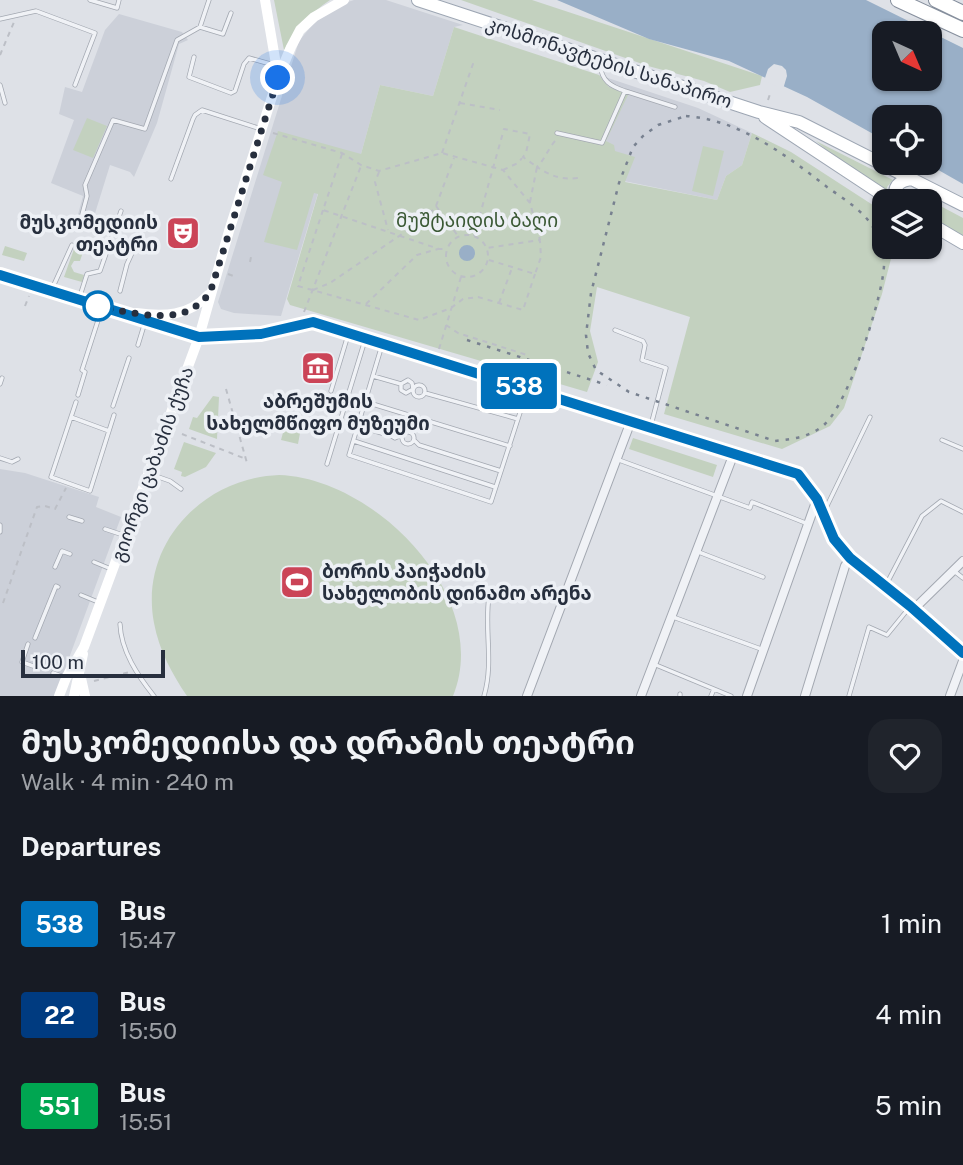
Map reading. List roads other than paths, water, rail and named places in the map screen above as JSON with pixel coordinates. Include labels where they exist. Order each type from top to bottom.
[{"type":"highway","points":[[898,0],[963,30]]},
{"type":"highway","points":[[936,0],[963,13]]},
{"type":"main road","name":"გიორგი ცაბაძის ქუჩა","points":[[257,0],[270,23]]},
{"type":"main road","name":"გიორგი ცაბაძის ქუჩა","points":[[265,0],[278,78]]},
{"type":"main road","name":"გიორგი ცაბაძის ქუჩა","points":[[74,696],[84,648],[199,337],[210,293],[268,131],[278,78],[300,30],[322,11],[344,0]]},
{"type":"main road","name":"კოსმონავტების სანაპირო","points":[[418,0],[759,112],[799,122],[963,205]]},
{"type":"main road","name":"კოსმონავტების სანაპირო","points":[[759,112],[874,189]]},
{"type":"main road","points":[[896,189],[902,181],[913,178]]},
{"type":"main road","points":[[942,231],[963,243]]},
{"type":"main road","points":[[0,275],[199,337],[261,334],[313,322],[798,474],[817,499],[834,539],[850,558],[963,653]]},
{"type":"main road","points":[[102,307],[141,314],[177,315],[201,302],[210,293]]},
{"type":"main road","name":"გიორგი ცაბაძის ქუჩა","points":[[59,696],[66,678],[84,648]]},
{"type":"main road","points":[[80,672],[85,696]]},
{"type":"street","points":[[527,696],[631,421]]},
{"type":"street","points":[[641,696],[734,453]]},
{"type":"street","points":[[747,696],[817,499]]},
{"type":"street","points":[[805,696],[845,566],[850,558]]},
{"type":"street","points":[[912,608],[963,561]]},
{"type":"street","points":[[950,696],[963,661]]},
{"type":"lane","points":[[90,0],[117,8],[120,0]]},
{"type":"lane","points":[[79,226],[87,196],[85,185],[113,120],[145,129],[177,40],[200,27],[209,0]]},
{"type":"lane","points":[[0,19],[36,12],[95,33],[75,85]]},
{"type":"lane","points":[[200,27],[223,34],[231,13]]},
{"type":"lane","points":[[194,57],[189,77],[231,93],[235,92],[244,64],[249,58],[276,66]]},
{"type":"lane","points":[[599,59],[601,73],[612,87],[675,107]]},
{"type":"lane","points":[[0,85],[5,103]]},
{"type":"lane","points":[[557,133],[603,143],[625,91]]},
{"type":"lane","points":[[171,179],[198,111],[268,131]]},
{"type":"lane","points":[[79,300],[87,274],[100,271],[121,211]]},
{"type":"lane","points":[[120,290],[127,264],[149,216]]},
{"type":"lane","points":[[52,291],[72,245]]},
{"type":"lane","points":[[78,395],[85,372],[82,370],[102,307]]},
{"type":"lane","points":[[138,345],[145,320]]},
{"type":"lane","points":[[615,330],[643,341],[645,345],[642,360],[666,368],[650,427]]},
{"type":"lane","points":[[331,391],[349,333]]},
{"type":"lane","points":[[327,464],[365,338]]},
{"type":"lane","points":[[383,343],[349,455],[491,502],[527,388]]},
{"type":"lane","points":[[113,406],[129,358]]},
{"type":"lane","points":[[373,376],[401,384]]},
{"type":"lane","points":[[0,384],[2,378]]},
{"type":"lane","points":[[425,393],[423,385],[417,385],[413,389],[406,393],[401,390],[401,384],[405,380],[411,381],[413,389],[414,394],[418,397],[425,393],[518,419]]},
{"type":"lane","points":[[76,402],[51,477],[90,491],[114,415]]},
{"type":"lane","points":[[366,402],[510,446]]},
{"type":"lane","points":[[71,417],[109,430]]},
{"type":"lane","points":[[823,515],[870,417]]},
{"type":"lane","points":[[358,426],[384,434],[394,425],[400,426],[402,441],[407,444],[414,440]]},
{"type":"lane","points":[[390,429],[390,435],[395,438],[407,431],[412,432],[419,445],[501,471]]},
{"type":"lane","points":[[942,440],[963,449]]},
{"type":"lane","points":[[354,441],[495,488]]},
{"type":"lane","points":[[0,458],[12,462],[18,459]]},
{"type":"lane","points":[[617,460],[717,497],[750,508],[752,502],[808,524]]},
{"type":"lane","points":[[148,474],[170,481],[181,489]]},
{"type":"lane","points":[[885,587],[922,516],[941,501],[963,512]]},
{"type":"lane","points":[[69,517],[82,521]]},
{"type":"lane","points":[[0,525],[0,532]]},
{"type":"lane","points":[[105,529],[125,536]]},
{"type":"lane","points":[[55,568],[62,551],[70,554]]},
{"type":"lane","points":[[696,551],[763,577]]},
{"type":"lane","points":[[93,562],[112,569]]},
{"type":"lane","points":[[952,569],[963,578]]},
{"type":"lane","points":[[35,638],[56,586],[58,587]]},
{"type":"lane","points":[[81,596],[100,602]]},
{"type":"lane","points":[[484,696],[489,678],[490,646],[486,616],[489,596]]},
{"type":"lane","points":[[849,696],[869,628],[887,635],[912,608]]},
{"type":"lane","points":[[672,616],[763,649]]},
{"type":"lane","points":[[120,624],[123,644],[154,696]]},
{"type":"lane","points":[[28,644],[22,662],[33,666]]},
{"type":"lane","points":[[653,664],[731,696]]},
{"type":"lane","points":[[53,673],[66,678]]},
{"type":"lane","points":[[711,696],[714,689]]},
{"type":"water","points":[[557,0],[866,0],[908,21],[872,21],[872,91],[942,91],[942,38],[963,48],[963,184],[942,172],[942,105],[872,105],[872,133],[807,97],[729,61],[649,39]]},
{"type":"water","points":[[467,245],[473,247],[473,259],[467,261],[461,259],[459,253],[461,247]]},
{"type":"railway","points":[[686,116],[725,124],[779,152],[855,208],[868,220],[877,235],[884,266],[863,349],[834,412],[825,424],[808,435],[775,441],[629,392],[596,370],[588,353],[586,335],[591,293],[619,183],[633,147],[658,125],[686,116]]},
{"type":"railway","points":[[467,340],[607,385]]},
{"type":"place","name":"მუსკომედიის თეატრი","points":[[183,233]]},
{"type":"place","name":"აბრეშუმის სახელმწიფო მუზეუმი","points":[[318,368]]},
{"type":"place","name":"ბორის პაიჭაძის სახელობის დინამო არენა","points":[[297,582]]},
{"type":"park label","name":"მუშტაიდის ბაღი","points":[[477,220]]}]
